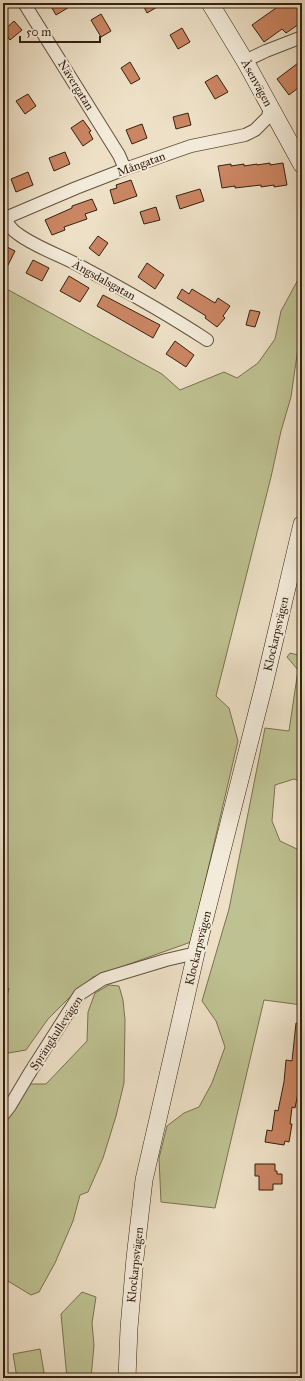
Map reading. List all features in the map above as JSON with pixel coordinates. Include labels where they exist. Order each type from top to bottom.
[{"type":"street","name":"Nävergatan","points":[[24,3],[119,156],[125,169]]},
{"type":"street","name":"Åsenvägen","points":[[210,3],[245,61],[302,165]]},
{"type":"street","points":[[245,61],[302,37]]},
{"type":"street","name":"Mångatan","points":[[4,218],[125,169],[191,146],[245,134],[255,130],[263,124],[268,117],[270,106]]},
{"type":"street","name":"Ängsdalsgatan","points":[[4,218],[8,226],[21,237],[86,269],[173,318],[207,340]]},
{"type":"street","name":"Klockarpsvägen","points":[[127,1378],[129,1328],[135,1258],[144,1180],[196,953],[302,524]]},
{"type":"street","name":"Sprängkullevägen","points":[[3,1115],[80,994],[103,979],[166,960],[196,953]]},
{"type":"green space","points":[[302,275],[302,320],[291,397],[281,431],[271,477],[216,696],[229,708],[238,741],[191,942],[93,977],[74,993],[48,1019],[26,1050],[3,1054],[3,1016],[9,988],[3,996],[3,287],[162,374],[180,390],[224,372],[237,378],[258,363],[275,339],[281,311],[300,276]]},
{"type":"green space","points":[[290,653],[302,656],[302,782],[294,779],[275,785],[272,821],[280,841],[299,850],[302,849],[302,1005],[264,1000],[215,1208],[161,1202],[159,1158],[167,1126],[184,1113],[199,1107],[212,1083],[225,1047],[216,1021],[202,1001],[229,909],[265,728],[289,731],[298,670],[287,657]]},
{"type":"green space","points":[[109,985],[119,986],[123,1000],[125,1020],[124,1083],[116,1116],[103,1158],[88,1192],[80,1195],[73,1221],[55,1263],[39,1292],[31,1295],[3,1278],[3,1122],[30,1084],[46,1084],[87,1041],[88,1012],[95,993]]},
{"type":"green space","points":[[82,1292],[96,1297],[92,1323],[94,1345],[91,1378],[67,1378],[61,1314]]},
{"type":"green space","points":[[40,1349],[45,1378],[17,1378],[13,1354]]},
{"type":"building","points":[[49,3],[76,3],[56,15]]},
{"type":"building","points":[[142,3],[164,3],[147,13]]},
{"type":"building","points":[[283,3],[302,3],[302,22],[286,33],[282,29],[264,42],[252,25]]},
{"type":"building","points":[[101,14],[111,31],[101,37],[91,20]]},
{"type":"building","points":[[14,21],[22,30],[10,40],[3,31]]},
{"type":"building","points":[[182,28],[190,42],[178,49],[170,35]]},
{"type":"building","points":[[302,60],[302,85],[289,95],[277,79]]},
{"type":"building","points":[[130,62],[140,79],[131,84],[121,68]]},
{"type":"building","points":[[217,75],[228,92],[215,99],[205,82]]},
{"type":"building","points":[[28,94],[36,106],[25,114],[16,101]]},
{"type":"building","points":[[188,113],[191,125],[176,129],[173,117]]},
{"type":"building","points":[[83,120],[91,131],[89,132],[93,139],[83,146],[71,128]]},
{"type":"building","points":[[142,124],[147,138],[132,144],[126,130]]},
{"type":"building","points":[[65,152],[70,164],[54,171],[49,158]]},
{"type":"building","points":[[270,163],[270,165],[283,163],[287,185],[261,187],[261,185],[235,188],[235,186],[222,188],[218,166],[244,164],[244,166]]},
{"type":"building","points":[[28,172],[33,185],[16,192],[11,179]]},
{"type":"building","points":[[131,180],[137,196],[114,204],[110,190],[117,188],[116,185]]},
{"type":"building","points":[[200,189],[204,201],[180,209],[176,196]]},
{"type":"building","points":[[92,199],[97,210],[85,214],[87,219],[64,227],[65,230],[52,235],[45,220],[72,208],[72,206]]},
{"type":"building","points":[[156,207],[160,220],[144,224],[140,212]]},
{"type":"building","points":[[98,236],[108,243],[99,256],[89,248]]},
{"type":"building","points":[[3,245],[15,251],[3,275]]},
{"type":"building","points":[[33,260],[49,268],[42,281],[26,273]]},
{"type":"building","points":[[147,263],[164,275],[155,289],[138,277]]},
{"type":"building","points":[[69,276],[89,288],[80,302],[60,291]]},
{"type":"building","points":[[182,289],[189,294],[192,289],[215,303],[218,298],[230,306],[223,316],[225,318],[217,327],[205,318],[206,316],[177,298]]},
{"type":"building","points":[[103,295],[160,325],[153,338],[97,306]]},
{"type":"building","points":[[250,310],[260,312],[255,327],[246,325]]},
{"type":"building","points":[[175,341],[194,355],[186,367],[166,354]]},
{"type":"building","points":[[296,1023],[302,1024],[302,1083],[300,1083],[295,1108],[292,1107],[290,1124],[292,1124],[289,1142],[285,1141],[284,1145],[265,1142],[267,1130],[272,1131],[275,1110],[278,1111],[284,1082],[286,1060],[292,1061]]},
{"type":"building","points":[[255,1164],[275,1164],[275,1171],[277,1171],[277,1174],[282,1174],[282,1184],[273,1184],[273,1190],[259,1190],[259,1176],[255,1176]]}]
